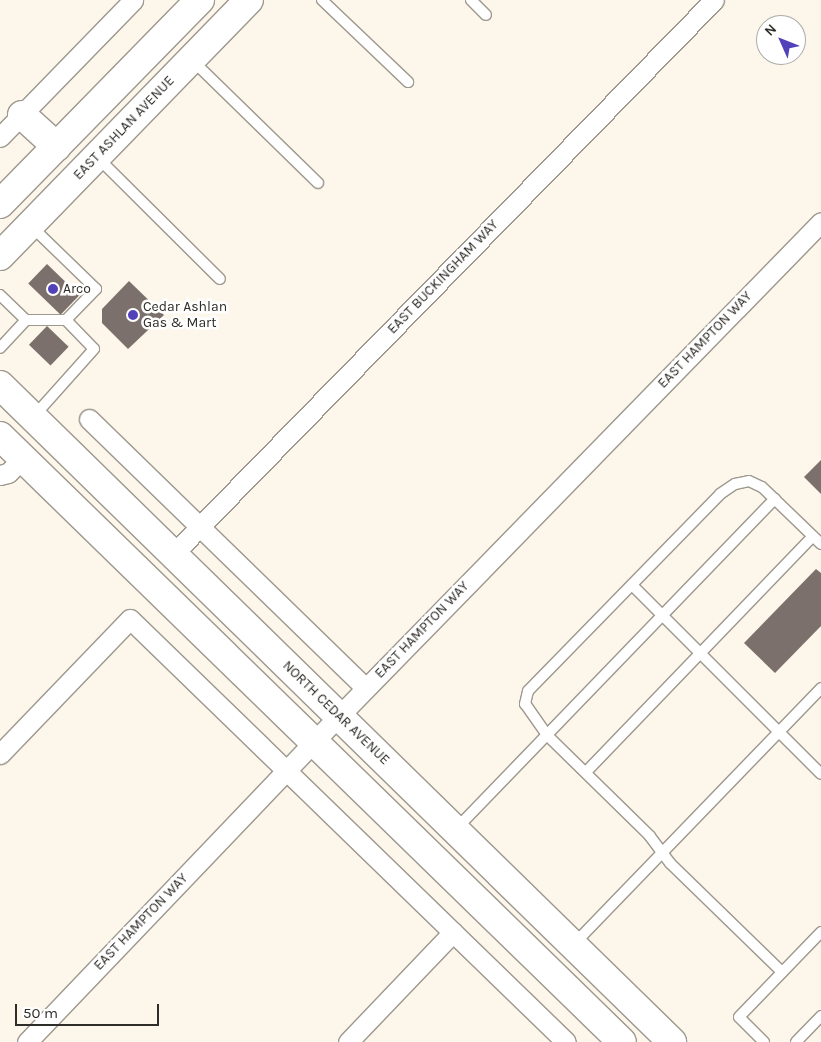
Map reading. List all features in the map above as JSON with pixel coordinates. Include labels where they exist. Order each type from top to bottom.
[{"type":"main road","points":[[0,204],[200,0]]},
{"type":"main road","name":"EAST ASHLAN AVENUE","points":[[0,256],[249,0]]},
{"type":"main road","points":[[22,115],[57,147]]},
{"type":"main road","name":"NORTH CEDAR AVENUE","points":[[0,385],[672,1042]]},
{"type":"main road","points":[[0,436],[622,1042]]},
{"type":"street","points":[[0,137],[133,0]]},
{"type":"street","name":"EAST BUCKINGHAM WAY","points":[[172,554],[714,0]]},
{"type":"street","name":"EAST HAMPTON WAY","points":[[27,1042],[366,688],[821,222]]},
{"type":"street","points":[[89,420],[366,688]]},
{"type":"street","points":[[0,475],[8,473],[23,458]]},
{"type":"street","points":[[0,754],[130,619],[566,1042]]},
{"type":"street","points":[[348,1042],[453,932]]},
{"type":"lane","points":[[322,0],[408,82]]},
{"type":"lane","points":[[471,0],[486,15]]},
{"type":"lane","points":[[191,59],[318,183]]},
{"type":"lane","points":[[96,157],[220,279]]},
{"type":"lane","points":[[0,295],[26,320],[66,320],[96,290],[30,225]]},
{"type":"lane","points":[[0,348],[26,320]]},
{"type":"lane","points":[[33,417],[94,349],[66,320]]},
{"type":"lane","points":[[782,972],[662,852],[586,772],[547,735],[525,704],[528,691],[720,494],[735,484],[749,481],[775,499],[821,544]]},
{"type":"lane","points":[[455,830],[775,499]]},
{"type":"lane","points":[[586,772],[813,536]]},
{"type":"lane","points":[[632,585],[821,774]]},
{"type":"lane","points":[[573,945],[821,688]]},
{"type":"lane","points":[[764,1042],[739,1017],[821,932]]},
{"type":"lane","points":[[796,1042],[821,1016]]},
{"type":"building","name":"Arco","points":[[47,264],[79,295],[61,315],[28,283]]},
{"type":"building","name":"Cedar Ashlan Gas & Mart","points":[[129,281],[164,315],[128,349],[102,323],[102,309]]},
{"type":"building","name":"Arco","points":[[47,326],[69,347],[51,366],[29,345]]},
{"type":"building","points":[[821,460],[821,494],[804,477]]},
{"type":"building","points":[[816,569],[821,573],[821,626],[775,673],[744,643]]},
{"type":"place","name":"Arco","points":[[53,289]]},
{"type":"place","name":"Cedar Ashlan Gas & Mart","points":[[133,315]]}]
